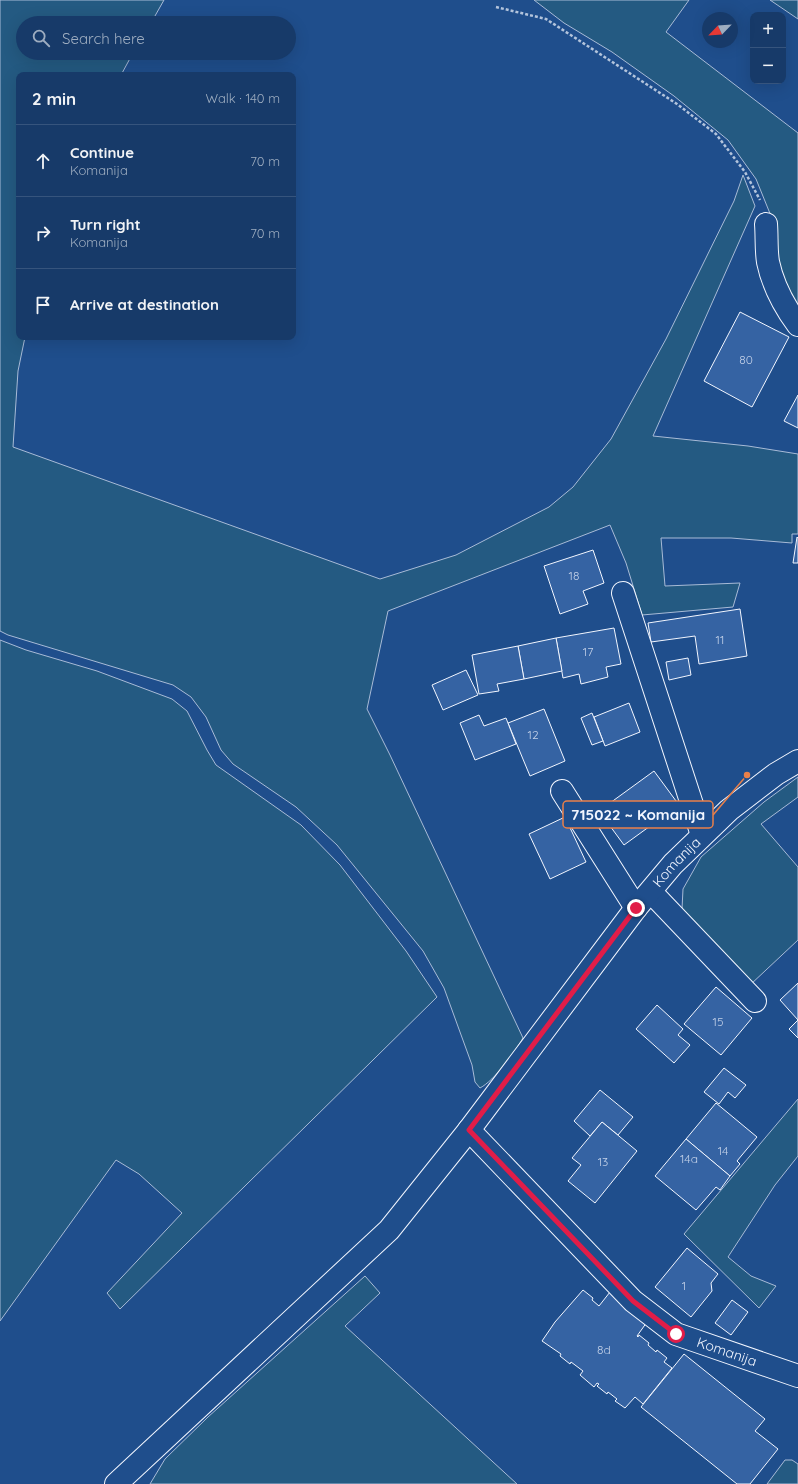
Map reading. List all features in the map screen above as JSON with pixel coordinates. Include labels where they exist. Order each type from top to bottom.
[{"type":"street","points":[[766,224],[768,262],[777,291],[786,309],[798,325]]},
{"type":"street","points":[[624,592],[702,835]]},
{"type":"street","name":"Komanija","points":[[798,761],[776,774],[729,810],[673,864],[636,908],[469,1130],[633,1301],[676,1334],[798,1376]]},
{"type":"street","points":[[562,791],[636,908]]},
{"type":"street","points":[[651,892],[755,1001]]},
{"type":"street","points":[[116,1484],[389,1230],[469,1130]]},
{"type":"path","points":[[496,8],[546,19],[677,104],[716,134],[745,172],[760,201],[766,224]]},
{"type":"shaded area","points":[[0,0],[164,0],[155,16],[16,16],[16,60],[129,60],[123,72],[16,72],[16,340],[24,340],[18,371],[13,447],[380,579],[456,555],[549,507],[573,487],[611,439],[666,339],[734,201],[743,175],[755,206],[653,436],[748,446],[798,454],[798,534],[792,534],[792,543],[731,538],[661,538],[665,586],[740,583],[733,607],[642,615],[626,563],[610,525],[388,611],[367,709],[523,1038],[498,1073],[480,1088],[475,1082],[472,1065],[444,988],[423,951],[337,845],[296,807],[233,764],[221,750],[206,717],[191,697],[173,685],[8,635],[0,631]]},
{"type":"shaded area","points":[[534,0],[689,0],[666,32],[798,133],[798,315],[785,294],[771,216],[756,179],[728,140],[674,96],[612,52],[564,23]]},
{"type":"shaded area","points":[[770,0],[798,0],[798,19]]},
{"type":"shaded area","points":[[0,640],[26,650],[97,671],[172,699],[187,711],[216,765],[301,825],[340,865],[406,951],[437,997],[120,1309],[107,1293],[182,1213],[139,1174],[116,1160],[0,1321]]},
{"type":"shaded area","points":[[798,777],[798,797],[761,824],[798,867],[798,940],[750,985],[682,909],[683,889],[701,857],[764,802]]},
{"type":"shaded area","points":[[798,1099],[798,1156],[775,1185],[728,1257],[751,1276],[776,1286],[759,1308],[684,1234]]},
{"type":"shaded area","points":[[365,1276],[380,1293],[345,1326],[517,1484],[150,1484],[165,1459],[208,1417]]},
{"type":"shaded area","points":[[785,1460],[792,1460],[798,1464],[798,1484],[767,1484]]},
{"type":"building","points":[[740,312],[789,337],[752,407],[704,381]]},
{"type":"building","points":[[798,395],[798,428],[784,421]]},
{"type":"building","points":[[797,537],[798,563],[793,563]]},
{"type":"building","points":[[593,550],[604,583],[583,591],[588,604],[560,614],[544,566]]},
{"type":"building","points":[[740,609],[747,656],[699,664],[695,636],[651,642],[648,623]]},
{"type":"building","points":[[614,628],[621,664],[606,667],[608,677],[581,684],[579,674],[563,678],[556,638]]},
{"type":"building","points":[[556,638],[562,671],[524,679],[518,646]]},
{"type":"building","points":[[518,646],[524,679],[497,684],[499,691],[479,694],[472,655]]},
{"type":"building","points":[[688,658],[691,675],[669,680],[666,662]]},
{"type":"building","points":[[466,670],[478,695],[443,710],[432,685]]},
{"type":"building","points":[[629,703],[640,732],[605,746],[594,717]]},
{"type":"building","points":[[544,709],[565,761],[530,776],[508,723]]},
{"type":"building","points":[[592,713],[603,741],[592,745],[581,718]]},
{"type":"building","points":[[479,715],[484,726],[506,718],[516,744],[475,760],[460,723]]},
{"type":"building","points":[[654,771],[679,805],[624,845],[599,811]]},
{"type":"building","points":[[565,817],[586,862],[550,879],[529,834]]},
{"type":"building","points":[[798,983],[798,1020],[780,1000]]},
{"type":"building","points":[[716,987],[752,1018],[721,1055],[684,1024]]},
{"type":"building","points":[[657,1005],[683,1029],[678,1035],[690,1045],[674,1063],[636,1029]]},
{"type":"building","points":[[798,1020],[798,1038],[789,1029]]},
{"type":"building","points":[[724,1068],[746,1085],[735,1098],[728,1092],[719,1104],[704,1092]]},
{"type":"building","points":[[600,1090],[633,1117],[618,1135],[602,1122],[590,1136],[574,1121]]},
{"type":"building","points":[[716,1103],[757,1137],[737,1161],[740,1164],[730,1176],[686,1139]]},
{"type":"building","points":[[602,1122],[637,1151],[595,1203],[568,1181],[581,1165],[572,1158]]},
{"type":"building","points":[[686,1139],[730,1176],[720,1190],[716,1187],[696,1210],[655,1176]]},
{"type":"building","points":[[687,1248],[718,1274],[711,1283],[712,1291],[691,1317],[655,1287]]},
{"type":"building","points":[[583,1290],[593,1298],[592,1300],[599,1306],[610,1292],[647,1322],[637,1336],[638,1337],[639,1335],[649,1343],[648,1345],[656,1352],[657,1350],[667,1358],[664,1362],[672,1368],[643,1404],[635,1397],[625,1408],[615,1401],[617,1399],[608,1392],[607,1394],[597,1386],[599,1384],[597,1383],[594,1387],[580,1375],[583,1371],[571,1362],[570,1364],[560,1356],[561,1354],[542,1341],[555,1322]]},
{"type":"building","points":[[732,1300],[748,1312],[731,1335],[715,1323]]},
{"type":"building","points":[[684,1354],[765,1419],[755,1431],[778,1449],[750,1484],[737,1484],[641,1407]]},
{"type":"place","name":"715022 ~ Komanija","points":[[747,775]]},
{"type":"route","points":[[636,908],[469,1130],[633,1301],[676,1334]]}]
